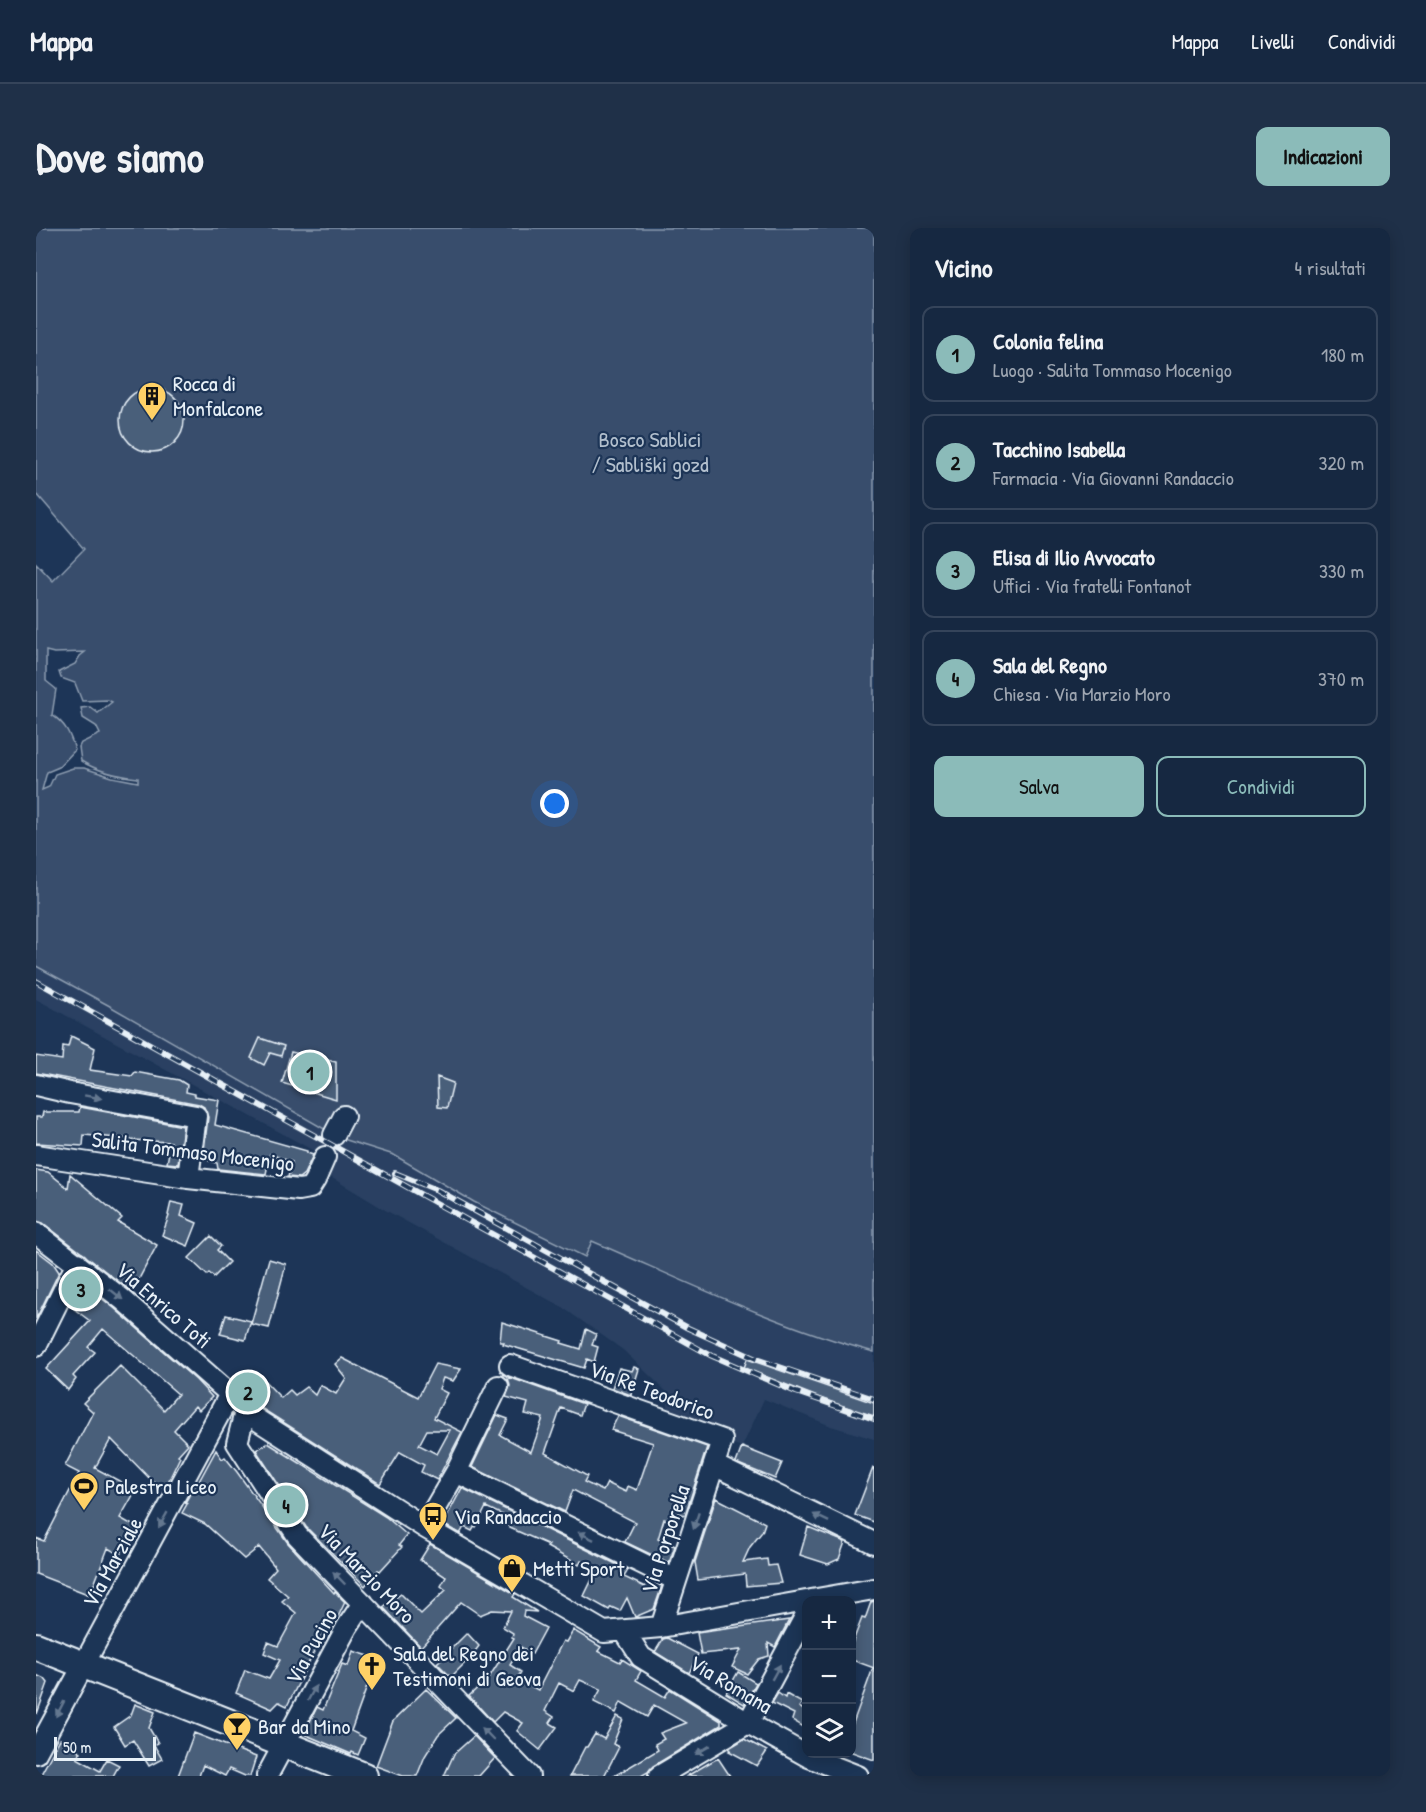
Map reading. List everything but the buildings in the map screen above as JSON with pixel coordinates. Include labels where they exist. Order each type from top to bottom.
[{"type":"main road","points":[[36,1646],[364,1776]]},
{"type":"street","points":[[36,1085],[196,1116],[188,1178]]},
{"type":"street","points":[[334,1135],[344,1116]]},
{"type":"street","name":"Salita Tommaso Mocenigo","points":[[36,1155],[188,1178],[299,1190],[310,1188],[325,1157]]},
{"type":"street","name":"Via Enrico Toti","points":[[36,1233],[122,1299],[230,1394],[245,1412],[424,1527],[604,1632],[625,1632],[661,1627],[802,1602]]},
{"type":"street","points":[[36,1346],[77,1263]]},
{"type":"street","name":"Via Re Teodorico","points":[[510,1365],[722,1440],[714,1465]]},
{"type":"street","points":[[424,1527],[456,1472],[498,1386]]},
{"type":"street","name":"Via Marziale","points":[[36,1753],[230,1394]]},
{"type":"street","points":[[237,1443],[245,1412]]},
{"type":"street","name":"Via Marzio Moro","points":[[212,1430],[237,1443],[297,1535],[529,1776]]},
{"type":"street","points":[[714,1465],[874,1543]]},
{"type":"street","name":"Via Porporella","points":[[661,1627],[714,1465]]},
{"type":"street","points":[[456,1472],[676,1580]]},
{"type":"street","name":"Via Enrico Toti","points":[[835,1596],[874,1589]]},
{"type":"street","name":"Via Pucino","points":[[267,1776],[347,1627],[363,1603]]},
{"type":"street","points":[[659,1776],[748,1723],[802,1624]]},
{"type":"street","name":"Via Romana","points":[[625,1632],[641,1658],[809,1757],[858,1776]]},
{"type":"shaded area","points":[[36,967],[108,1005],[340,1138],[394,1155],[474,1202],[585,1257],[592,1241],[746,1308],[826,1339],[874,1352],[874,1439],[831,1426],[764,1399],[742,1447],[731,1443],[725,1434],[668,1408],[668,1393],[623,1350],[562,1307],[387,1211],[324,1173],[327,1158],[36,999]]},
{"type":"green space","name":"Bosco Sablici / Sabliški gozd","points":[[36,228],[874,228],[874,1352],[766,1316],[592,1241],[585,1257],[474,1202],[394,1155],[340,1138],[36,966],[36,563],[53,581],[84,549],[36,493]],"holes":[[[46,651],[85,652],[75,664],[59,672],[61,678],[75,683],[82,701],[108,700],[112,702],[98,713],[90,707],[81,708],[83,718],[96,726],[100,734],[81,743],[79,747],[81,761],[108,773],[138,778],[138,782],[84,768],[73,768],[55,774],[49,787],[42,790],[47,772],[59,767],[75,750],[67,730],[52,715],[56,689],[46,681]]]},
{"type":"railway","points":[[36,981],[710,1355],[796,1392],[874,1419]]},
{"type":"railway","points":[[395,1173],[437,1190],[688,1328],[756,1359],[874,1399]]},
{"type":"place","name":"Rocca di Monfalcone","points":[[152,422]]},
{"type":"place","name":"Colonia felina","points":[[310,1072]]},
{"type":"place","name":"Elisa di Ilio Avvocato","points":[[81,1289]]},
{"type":"place","name":"Tacchino Isabella","points":[[248,1392]]},
{"type":"place","name":"Sala del Regno","points":[[286,1505]]},
{"type":"place","name":"Palestra Liceo","points":[[84,1512]]},
{"type":"place","name":"Via Randaccio","points":[[433,1542]]},
{"type":"place","name":"Metti Sport","points":[[512,1594]]},
{"type":"place","name":"Sala del Regno dei Testimoni di Geova","points":[[372,1692]]},
{"type":"place","name":"Bar da Mino","points":[[237,1752]]}]
